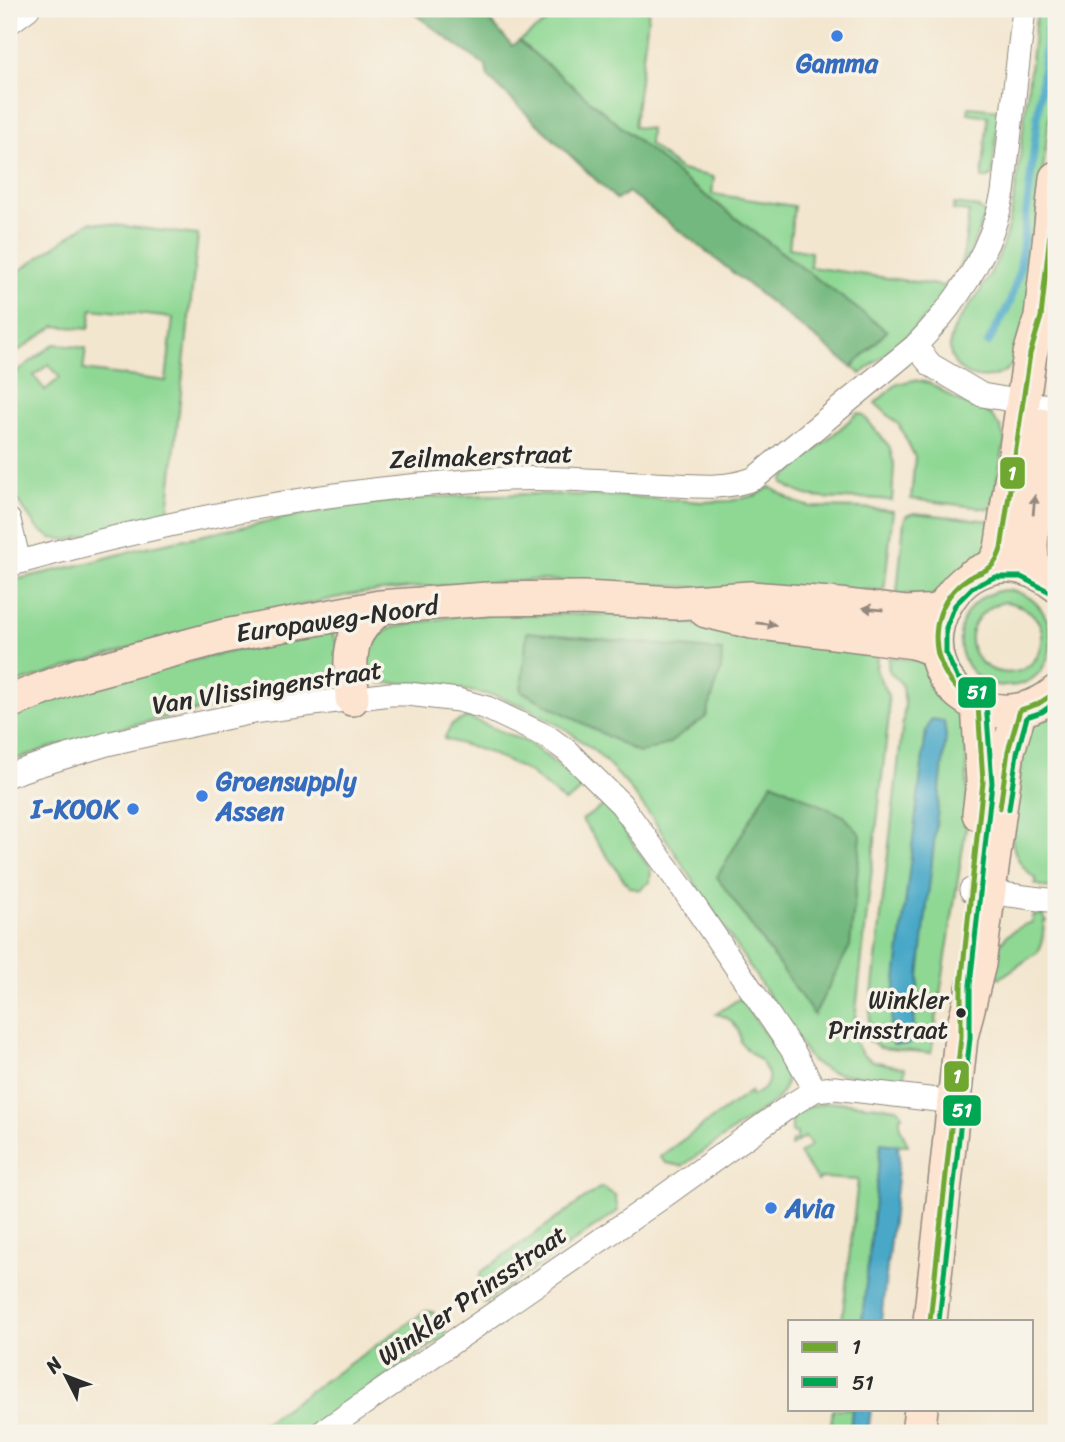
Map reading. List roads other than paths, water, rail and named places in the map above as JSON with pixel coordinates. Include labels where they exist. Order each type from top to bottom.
[{"type":"main road","points":[[1046,579],[1032,561],[1031,545],[1041,404],[1048,352],[1041,317],[1056,178]]},
{"type":"main road","points":[[991,568],[999,557],[1041,404]]},
{"type":"main road","points":[[1046,579],[1022,568],[1006,566],[975,574],[949,596],[941,611],[936,630],[936,650],[950,682],[967,699],[978,705],[999,710],[1020,710],[1038,704],[1056,692]]},
{"type":"main road","name":"Europaweg-Noord","points":[[9,702],[79,675],[225,636],[380,607],[502,599],[583,598],[676,603],[750,598],[906,613],[941,611]]},
{"type":"main road","name":"Europaweg-Noord","points":[[676,603],[752,622],[900,639],[936,650]]},
{"type":"main road","points":[[352,699],[355,638],[365,622],[380,607]]},
{"type":"main road","points":[[978,705],[983,782],[980,891]]},
{"type":"main road","points":[[930,1320],[961,1037],[961,985],[1008,751],[1020,710]]},
{"type":"main road","points":[[918,1433],[921,1410]]},
{"type":"street","points":[[9,23],[28,9]]},
{"type":"street","name":"Zeilmakerstraat","points":[[14,563],[261,507],[378,488],[549,478],[712,486],[744,483],[764,472],[915,345],[951,306],[979,262],[999,215],[1024,9]]},
{"type":"street","points":[[915,345],[932,365],[982,395],[1041,404]]},
{"type":"street","points":[[9,520],[14,563]]},
{"type":"street","name":"Van Vlissingenstraat","points":[[9,775],[107,744],[253,712],[390,694],[458,700],[487,708],[548,737],[567,751],[621,804],[683,889],[795,1054],[815,1090]]},
{"type":"street","points":[[980,891],[1056,901]]},
{"type":"street","points":[[815,1090],[835,1088],[954,1102]]},
{"type":"street","name":"Winkler Prinsstraat","points":[[325,1432],[815,1090]]},
{"type":"water","points":[[931,719],[944,721],[946,737],[913,1030],[909,1045],[893,1045],[890,1030],[926,731]]},
{"type":"water","points":[[881,1143],[898,1145],[899,1160],[881,1320],[862,1320]]},
{"type":"water","points":[[852,1410],[871,1410],[868,1433],[850,1433]]},
{"type":"waterway","points":[[988,343],[1010,303],[1020,269],[1050,9]]},
{"type":"place","name":"Gamma","points":[[837,36]]},
{"type":"place","name":"Groensupply Assen","points":[[202,796]]},
{"type":"place","name":"I-KOOK","points":[[133,809]]},
{"type":"place","name":"Winkler Prinsstraat","points":[[961,1013]]},
{"type":"place","name":"Avia","points":[[771,1208]]}]
